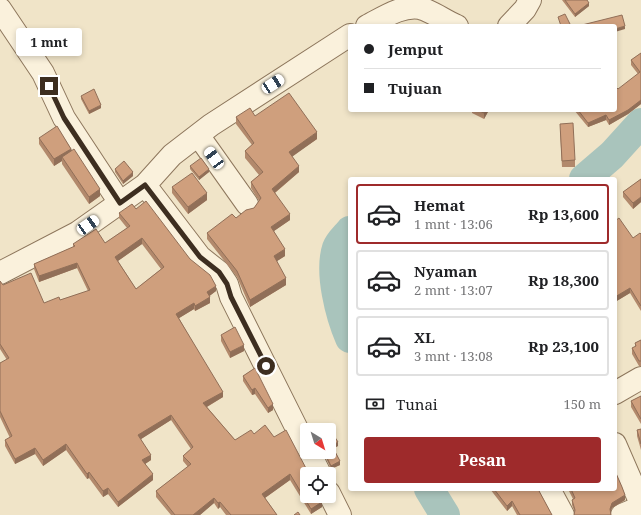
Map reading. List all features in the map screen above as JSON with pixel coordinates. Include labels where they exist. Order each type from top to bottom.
[{"type":"street","points":[[511,24],[525,9],[530,0]]},
{"type":"street","points":[[371,24],[399,10],[410,8],[421,9],[453,24]]},
{"type":"street","points":[[0,9],[43,73],[64,118],[120,203]]},
{"type":"street","points":[[0,273],[77,233],[145,185],[172,155],[198,135],[248,99],[348,35]]},
{"type":"street","points":[[198,135],[247,204]]},
{"type":"street","points":[[145,185],[197,253],[219,272],[227,284],[231,297],[300,435]]},
{"type":"street","points":[[617,392],[641,378]]},
{"type":"street","points":[[617,449],[641,504]]},
{"type":"street","points":[[550,491],[563,515]]},
{"type":"street","points":[[334,503],[340,515]]},
{"type":"street","points":[[622,515],[641,508]]},
{"type":"building","points":[[565,0],[587,0],[589,3],[575,14]]},
{"type":"building","points":[[565,14],[570,24],[560,24],[558,17]]},
{"type":"building","points":[[622,15],[625,26],[617,28],[617,24],[586,24]]},
{"type":"building","points":[[641,53],[641,100],[628,110],[609,120],[606,115],[588,123],[580,112],[617,112],[617,88],[618,89],[640,72],[631,60]]},
{"type":"building","points":[[94,89],[101,105],[89,111],[81,96]]},
{"type":"building","points":[[289,93],[317,132],[289,152],[299,166],[272,189],[290,214],[271,227],[285,249],[274,256],[286,278],[250,300],[237,271],[207,233],[232,214],[236,218],[246,210],[254,208],[261,198],[251,182],[263,172],[245,151],[254,143],[236,117],[250,108],[255,116]]},
{"type":"building","points":[[573,123],[575,160],[562,161],[560,124]]},
{"type":"building","points":[[57,126],[71,149],[54,159],[39,138]]},
{"type":"building","points":[[74,149],[100,189],[89,197],[62,157]]},
{"type":"building","points":[[201,158],[209,169],[199,177],[190,166]]},
{"type":"building","points":[[124,161],[133,172],[123,181],[115,169]]},
{"type":"building","points":[[192,173],[207,193],[188,207],[172,187]]},
{"type":"building","points":[[641,179],[641,197],[633,203],[623,192]]},
{"type":"building","points":[[146,201],[190,259],[210,275],[216,286],[207,292],[210,297],[195,306],[194,303],[176,314],[223,392],[203,403],[235,440],[251,430],[254,434],[265,425],[274,437],[286,430],[305,467],[300,467],[300,491],[290,474],[262,494],[277,515],[231,515],[220,502],[218,503],[214,498],[193,515],[175,515],[156,491],[191,464],[183,456],[193,447],[171,415],[138,435],[151,455],[142,460],[153,474],[118,502],[108,488],[103,491],[89,472],[87,474],[66,444],[43,460],[35,448],[15,459],[5,440],[12,436],[0,411],[0,363],[9,358],[0,344],[0,281],[3,285],[31,273],[44,303],[59,297],[60,300],[90,290],[77,263],[39,276],[34,264],[75,246],[73,244],[96,229],[105,243],[130,226],[119,213],[132,204],[136,209]],"holes":[[[142,238],[164,267],[136,289],[115,257]]]},
{"type":"building","points":[[619,218],[633,238],[640,233],[641,234],[641,306],[630,288],[617,296],[617,220]]},
{"type":"building","points":[[235,327],[244,345],[230,352],[221,335]]},
{"type":"building","points":[[641,340],[641,361],[639,361],[632,348],[636,346],[635,343]]},
{"type":"building","points":[[255,368],[273,404],[268,408],[255,388],[252,390],[243,376]]},
{"type":"building","points":[[641,396],[641,419],[631,401]]},
{"type":"building","points":[[641,429],[641,444],[637,430]]},
{"type":"building","points":[[336,454],[340,461],[331,466],[328,459],[336,459]]},
{"type":"building","points":[[617,476],[625,495],[612,503],[610,509],[611,515],[574,515],[575,510],[572,500],[575,498],[572,491],[617,491]]},
{"type":"building","points":[[496,491],[539,491],[552,515],[520,515],[512,501],[507,506]]},
{"type":"building","points":[[307,503],[320,503],[311,509]]},
{"type":"waterway","points":[[586,177],[612,155],[641,123]]},
{"type":"waterway","points":[[348,233],[337,248],[334,269],[339,306],[348,334]]},
{"type":"waterway","points":[[430,491],[445,515]]},
{"type":"route","points":[[49,86],[64,118],[120,203],[145,185],[200,257],[219,272],[227,284],[231,297],[266,366]]}]
